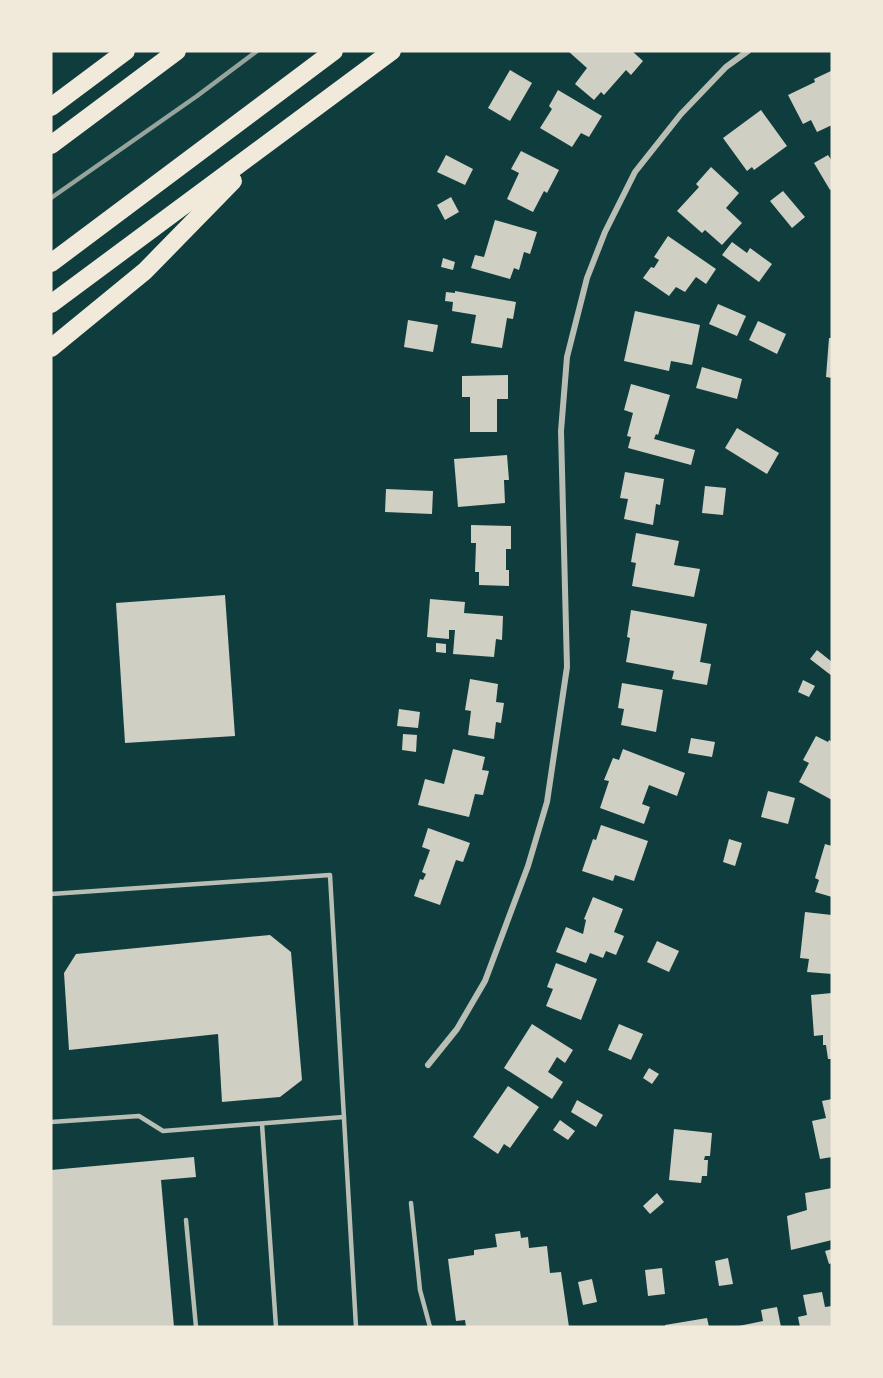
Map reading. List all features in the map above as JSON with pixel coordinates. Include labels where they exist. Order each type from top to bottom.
[{"type":"highway","points":[[51,107],[126,51]]},
{"type":"highway","points":[[51,145],[177,51]]},
{"type":"highway","points":[[51,263],[334,51]]},
{"type":"highway","points":[[51,304],[392,51]]},
{"type":"highway","points":[[51,348],[145,270],[272,141]]},
{"type":"street","points":[[428,1065],[457,1029],[485,981],[528,866],[547,802],[567,667],[561,430],[567,357],[588,278],[605,232],[635,172],[681,114],[726,67],[748,51]]},
{"type":"lane","points":[[51,894],[330,875],[356,1327]]},
{"type":"lane","points":[[51,1122],[139,1116],[163,1131],[344,1117]]},
{"type":"lane","points":[[262,1124],[276,1327]]},
{"type":"lane","points":[[411,1203],[420,1290],[429,1327]]},
{"type":"lane","points":[[186,1220],[196,1327]]},
{"type":"building","points":[[568,51],[632,51],[643,61],[631,75],[626,70],[604,95],[601,92],[594,100],[575,84],[587,68]]},
{"type":"building","points":[[510,70],[532,83],[510,121],[488,108]]},
{"type":"building","points":[[831,71],[832,125],[817,132],[811,120],[803,124],[788,95],[815,82],[814,79]]},
{"type":"building","points":[[558,90],[602,116],[589,137],[581,133],[572,147],[540,128],[552,109],[549,106]]},
{"type":"building","points":[[761,110],[787,146],[754,170],[752,167],[747,171],[723,138]]},
{"type":"building","points":[[521,151],[559,170],[547,193],[544,191],[533,212],[507,199],[519,173],[511,169]]},
{"type":"building","points":[[446,155],[473,169],[465,185],[437,172]]},
{"type":"building","points":[[828,155],[832,161],[832,189],[830,190],[814,163]]},
{"type":"building","points":[[711,167],[739,193],[726,208],[742,223],[722,245],[705,230],[702,233],[677,211],[699,187],[696,184]]},
{"type":"building","points":[[783,191],[805,217],[792,228],[770,201]]},
{"type":"building","points":[[451,197],[459,212],[445,220],[437,205]]},
{"type":"building","points":[[495,220],[537,232],[530,254],[524,252],[519,270],[514,268],[510,279],[471,268],[475,255],[484,257]]},
{"type":"building","points":[[668,236],[716,269],[706,284],[696,277],[685,292],[676,287],[669,296],[643,278],[659,260],[654,257]]},
{"type":"building","points":[[732,242],[747,253],[750,248],[772,264],[759,282],[722,255]]},
{"type":"building","points":[[443,258],[455,262],[453,270],[441,267]]},
{"type":"building","points":[[455,291],[516,302],[513,319],[507,318],[502,348],[471,343],[476,315],[452,311],[453,302],[445,301],[446,292],[455,293]]},
{"type":"building","points":[[718,304],[746,316],[737,336],[709,324]]},
{"type":"building","points":[[635,311],[700,325],[692,365],[671,361],[669,371],[624,361]]},
{"type":"building","points":[[408,320],[438,325],[433,352],[404,347]]},
{"type":"building","points":[[758,321],[786,334],[777,354],[749,340]]},
{"type":"building","points":[[829,338],[832,338],[832,378],[826,377]]},
{"type":"building","points":[[702,367],[742,379],[737,399],[696,388]]},
{"type":"building","points":[[508,375],[508,399],[497,399],[497,432],[470,432],[470,397],[462,397],[462,376]]},
{"type":"building","points":[[631,384],[670,395],[658,435],[656,434],[654,439],[695,450],[691,465],[628,448],[631,437],[627,436],[633,413],[624,410]]},
{"type":"building","points":[[737,428],[779,453],[767,474],[725,448]]},
{"type":"building","points":[[507,455],[509,480],[504,480],[505,503],[458,507],[454,459]]},
{"type":"building","points":[[625,472],[664,479],[660,505],[656,504],[653,525],[624,519],[628,499],[620,498]]},
{"type":"building","points":[[705,486],[726,488],[723,515],[702,513]]},
{"type":"building","points":[[386,489],[433,491],[432,514],[385,512]]},
{"type":"building","points":[[471,525],[511,526],[511,549],[506,549],[509,586],[479,585],[479,572],[475,572],[476,543],[471,543]]},
{"type":"building","points":[[636,533],[679,541],[674,565],[700,569],[694,597],[632,586],[636,563],[631,562]]},
{"type":"building","points":[[225,595],[235,736],[125,743],[116,603]]},
{"type":"building","points":[[430,599],[465,602],[464,613],[503,616],[502,640],[496,639],[494,657],[453,654],[455,630],[449,630],[449,639],[427,637]]},
{"type":"building","points":[[631,610],[707,624],[700,662],[711,664],[707,685],[672,679],[674,671],[626,662]]},
{"type":"building","points":[[436,643],[446,644],[446,653],[436,652]]},
{"type":"building","points":[[817,650],[832,662],[832,676],[810,659]]},
{"type":"building","points":[[470,679],[498,684],[496,702],[504,703],[501,723],[496,722],[494,739],[468,735],[471,711],[465,710]]},
{"type":"building","points":[[803,680],[815,686],[809,697],[798,692]]},
{"type":"building","points":[[622,683],[663,690],[656,732],[621,725],[624,709],[618,708]]},
{"type":"building","points":[[399,709],[420,712],[418,728],[397,726]]},
{"type":"building","points":[[403,734],[417,735],[416,752],[402,750]]},
{"type":"building","points":[[816,736],[832,742],[832,800],[799,782],[809,763],[803,760]]},
{"type":"building","points":[[691,738],[715,742],[712,757],[688,753]]},
{"type":"building","points":[[453,749],[485,757],[482,770],[489,771],[483,795],[475,794],[469,817],[418,805],[425,779],[444,784]]},
{"type":"building","points":[[623,749],[685,773],[677,796],[649,785],[642,804],[650,807],[644,824],[600,808],[609,781],[604,780],[613,758],[619,760]]},
{"type":"building","points":[[768,791],[795,798],[788,824],[761,817]]},
{"type":"building","points":[[601,825],[648,841],[634,881],[615,875],[613,881],[582,871],[593,839],[596,840]]},
{"type":"building","points":[[428,828],[470,843],[463,862],[456,860],[440,905],[414,896],[420,879],[423,880],[426,874],[422,872],[430,850],[422,847]]},
{"type":"building","points":[[729,839],[742,843],[735,866],[723,862]]},
{"type":"building","points":[[825,844],[832,846],[832,897],[815,892],[819,880],[815,878]]},
{"type":"building","points":[[593,897],[623,909],[614,932],[624,936],[616,955],[606,951],[603,958],[590,953],[586,963],[556,952],[566,927],[583,934],[586,920],[584,919]]},
{"type":"building","points":[[805,912],[832,915],[832,974],[807,972],[809,959],[800,958]]},
{"type":"building","points":[[270,935],[291,952],[302,1080],[280,1097],[222,1102],[218,1034],[69,1050],[64,973],[76,954]]},
{"type":"building","points":[[657,941],[679,951],[669,972],[647,962]]},
{"type":"building","points":[[556,963],[597,979],[581,1020],[546,1006],[553,989],[547,987]]},
{"type":"building","points":[[832,993],[832,1059],[828,1059],[826,1045],[823,1045],[823,1035],[814,1036],[811,995]]},
{"type":"building","points":[[532,1024],[573,1050],[565,1063],[557,1057],[548,1072],[563,1082],[552,1099],[504,1068]]},
{"type":"building","points":[[619,1024],[643,1034],[631,1060],[608,1050]]},
{"type":"building","points":[[649,1068],[659,1074],[652,1084],[643,1078]]},
{"type":"building","points":[[508,1086],[539,1107],[510,1148],[504,1144],[498,1154],[473,1137]]},
{"type":"building","points":[[832,1099],[832,1157],[820,1159],[812,1121],[826,1118],[822,1101]]},
{"type":"building","points":[[577,1100],[603,1115],[596,1127],[571,1112]]},
{"type":"building","points":[[560,1120],[575,1131],[568,1140],[553,1130]]},
{"type":"building","points":[[674,1129],[712,1133],[710,1156],[705,1156],[704,1160],[708,1160],[707,1176],[702,1176],[701,1183],[669,1180]]},
{"type":"building","points":[[194,1157],[196,1177],[161,1180],[174,1327],[51,1327],[51,1170]]},
{"type":"building","points":[[832,1188],[832,1240],[791,1250],[787,1216],[807,1210],[805,1193]]},
{"type":"building","points":[[657,1193],[664,1202],[650,1214],[643,1206]]},
{"type":"building","points":[[520,1231],[521,1238],[528,1237],[529,1248],[547,1246],[550,1273],[561,1272],[569,1327],[466,1327],[465,1320],[456,1321],[448,1259],[474,1255],[474,1250],[497,1247],[495,1234]]},
{"type":"building","points":[[832,1249],[832,1263],[829,1264],[825,1251]]},
{"type":"building","points":[[728,1258],[733,1284],[719,1286],[715,1261]]},
{"type":"building","points":[[662,1268],[665,1294],[648,1296],[645,1270]]},
{"type":"building","points":[[592,1279],[597,1302],[583,1305],[578,1282]]},
{"type":"building","points":[[822,1292],[825,1307],[832,1306],[832,1327],[800,1327],[798,1317],[807,1315],[803,1295]]},
{"type":"building","points":[[777,1307],[781,1327],[734,1327],[763,1321],[761,1310]]},
{"type":"building","points":[[707,1318],[709,1327],[665,1327],[665,1325]]},
{"type":"railway","points":[[51,198],[257,51]]}]
